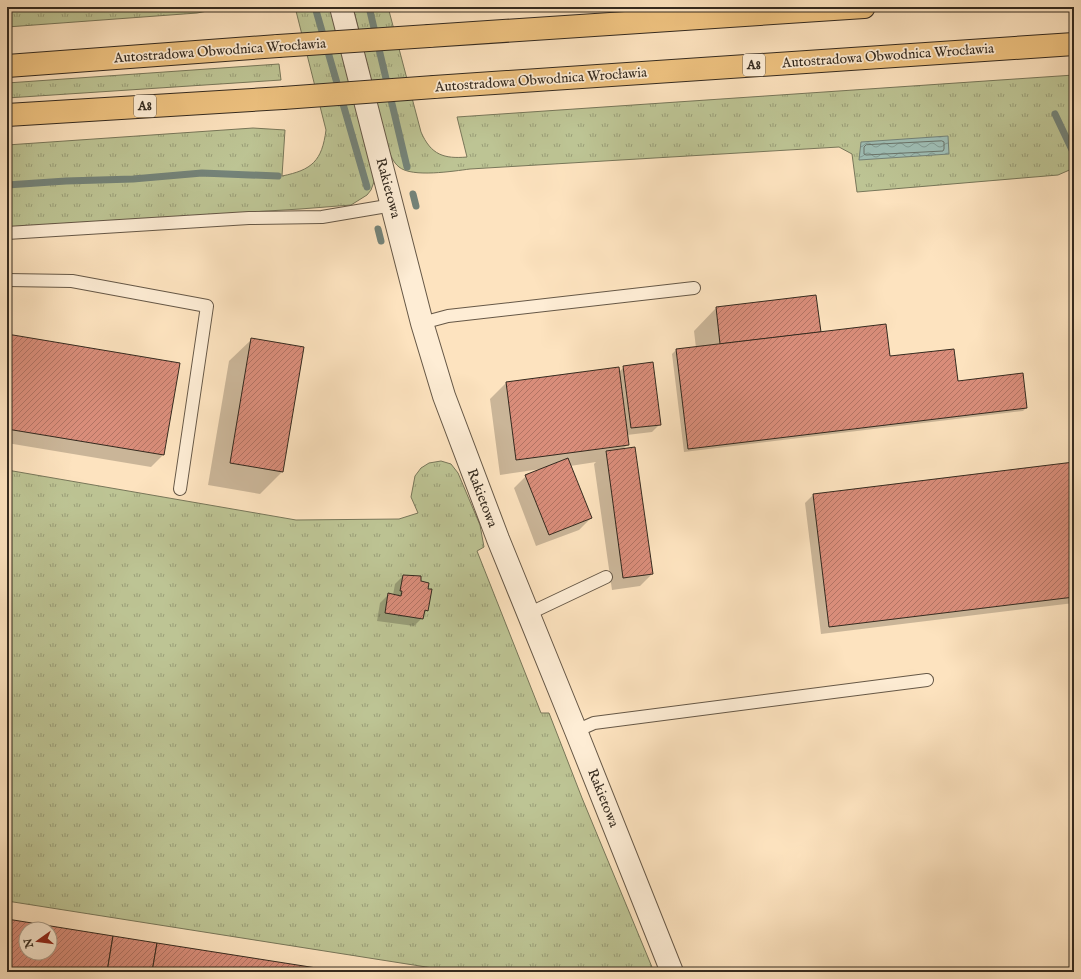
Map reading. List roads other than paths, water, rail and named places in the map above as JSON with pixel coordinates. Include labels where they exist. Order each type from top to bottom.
[{"type":"highway","name":"Autostradowa Obwodnica Wrocławia","points":[[7,66],[278,46],[864,7]]},
{"type":"highway","name":"Autostradowa Obwodnica Wrocławia","points":[[7,115],[283,98],[1074,44]]},
{"type":"street","name":"Rakietowa","points":[[341,7],[393,205],[422,323],[444,396],[498,539],[672,972]]},
{"type":"lane","points":[[7,233],[249,218],[322,217],[393,205]]},
{"type":"lane","points":[[7,280],[72,281],[207,306],[180,489]]},
{"type":"lane","points":[[422,323],[448,316],[694,288]]},
{"type":"lane","points":[[528,614],[606,577]]},
{"type":"lane","points":[[576,731],[594,723],[927,680]]},
{"type":"water","points":[[948,136],[949,154],[859,160],[861,142]]},
{"type":"waterway","points":[[315,7],[367,187]]},
{"type":"waterway","points":[[369,7],[407,167]]},
{"type":"waterway","points":[[1055,114],[1074,154]]},
{"type":"waterway","points":[[7,185],[133,179],[202,173],[278,176]]},
{"type":"waterway","points":[[413,194],[416,206]]},
{"type":"waterway","points":[[378,229],[381,241]]}]
